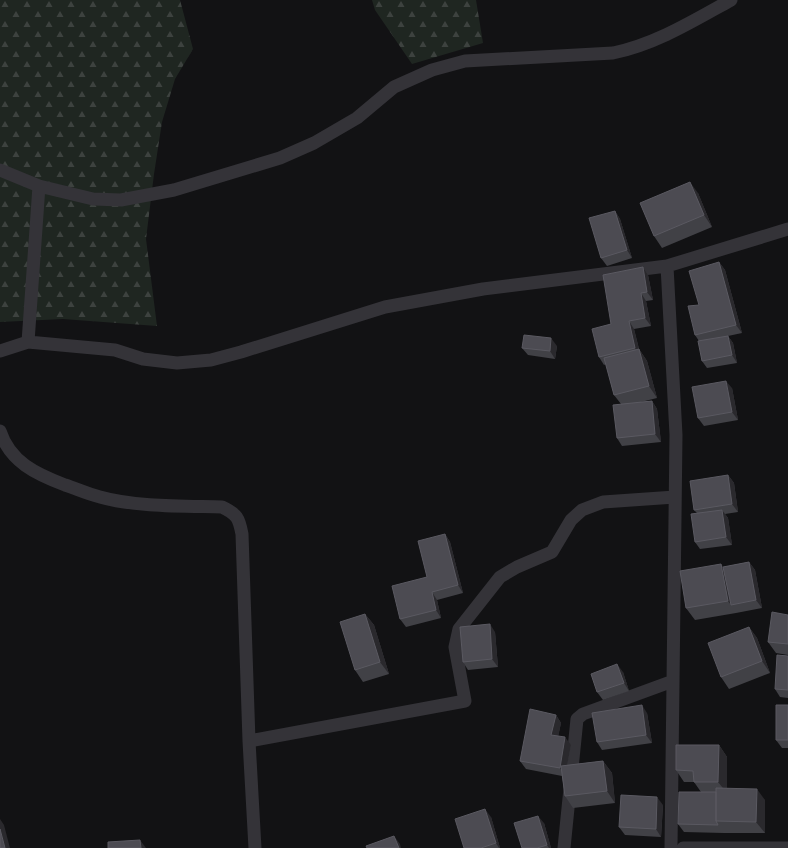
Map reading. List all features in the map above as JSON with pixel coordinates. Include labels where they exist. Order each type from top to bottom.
[{"type":"street","points":[[0,170],[39,186],[93,199],[121,200],[174,190],[280,158],[314,143],[357,118],[394,87],[432,70],[466,61],[613,53],[636,48],[662,38],[731,0]]},
{"type":"street","points":[[28,342],[39,186]]},
{"type":"street","points":[[0,350],[28,342],[115,350],[143,359],[177,363],[211,360],[385,307],[482,289],[667,266],[788,229]]},
{"type":"street","points":[[667,266],[676,435],[671,848]]},
{"type":"street","points":[[0,430],[3,440],[17,460],[43,476],[62,484],[101,498],[148,504],[222,507],[232,512],[240,520],[242,534],[249,741],[255,848]]},
{"type":"street","points":[[249,741],[465,701],[455,647],[459,629],[500,577],[517,567],[552,552],[571,520],[582,510],[603,502],[676,498]]},
{"type":"street","points":[[564,848],[577,718],[583,714],[673,681]]},
{"type":"street","points":[[683,848],[788,848]]},
{"type":"green space","points":[[0,0],[180,0],[193,49],[175,79],[162,122],[146,239],[157,326],[63,319],[0,322]]},
{"type":"green space","points":[[372,0],[476,0],[483,43],[412,64],[375,10]]},
{"type":"building","points":[[690,182],[704,215],[654,236],[640,203]]},
{"type":"building","points":[[615,211],[627,250],[601,258],[589,218]]},
{"type":"building","points":[[719,262],[736,325],[695,335],[688,306],[699,305],[689,271]]},
{"type":"building","points":[[643,267],[647,292],[641,293],[645,318],[629,321],[635,348],[599,357],[592,329],[611,324],[603,275]]},
{"type":"building","points":[[524,335],[551,338],[550,351],[522,348]]},
{"type":"building","points":[[728,336],[732,355],[702,361],[698,341]]},
{"type":"building","points":[[639,349],[649,386],[614,395],[604,358]]},
{"type":"building","points":[[726,381],[732,412],[698,418],[692,387]]},
{"type":"building","points":[[652,401],[655,434],[617,438],[613,405]]},
{"type":"building","points":[[728,475],[732,504],[694,510],[690,481]]},
{"type":"building","points":[[722,510],[726,537],[695,542],[691,514]]},
{"type":"building","points":[[445,534],[458,585],[432,592],[436,610],[400,619],[392,586],[427,577],[418,541]]},
{"type":"building","points":[[749,562],[756,600],[731,605],[723,567]]},
{"type":"building","points":[[721,564],[728,601],[686,608],[680,571]]},
{"type":"building","points":[[772,612],[788,615],[788,644],[768,642]]},
{"type":"building","points":[[365,614],[380,662],[355,670],[340,622]]},
{"type":"building","points":[[490,624],[492,659],[463,662],[460,627]]},
{"type":"building","points":[[749,627],[762,661],[721,677],[708,643]]},
{"type":"building","points":[[777,655],[788,656],[788,690],[775,689]]},
{"type":"building","points":[[617,664],[624,683],[597,692],[591,674]]},
{"type":"building","points":[[642,705],[646,735],[597,742],[592,713]]},
{"type":"building","points":[[776,705],[788,705],[788,740],[776,740]]},
{"type":"building","points":[[530,709],[556,715],[551,735],[565,737],[560,768],[520,761]]},
{"type":"building","points":[[676,745],[719,745],[718,782],[694,782],[693,771],[676,770]]},
{"type":"building","points":[[603,761],[607,791],[565,796],[561,766]]},
{"type":"building","points":[[716,788],[757,789],[756,822],[716,821]]},
{"type":"building","points":[[679,792],[716,792],[716,821],[718,825],[678,824]]},
{"type":"building","points":[[621,795],[657,797],[656,829],[619,827]]},
{"type":"building","points":[[485,809],[496,843],[481,848],[464,848],[455,819]]},
{"type":"building","points":[[538,816],[547,845],[537,848],[522,848],[514,823]]},
{"type":"building","points":[[0,829],[5,848],[0,848]]},
{"type":"building","points":[[394,836],[399,848],[367,848],[366,846]]},
{"type":"building","points":[[140,840],[141,848],[108,848],[108,842]]}]
